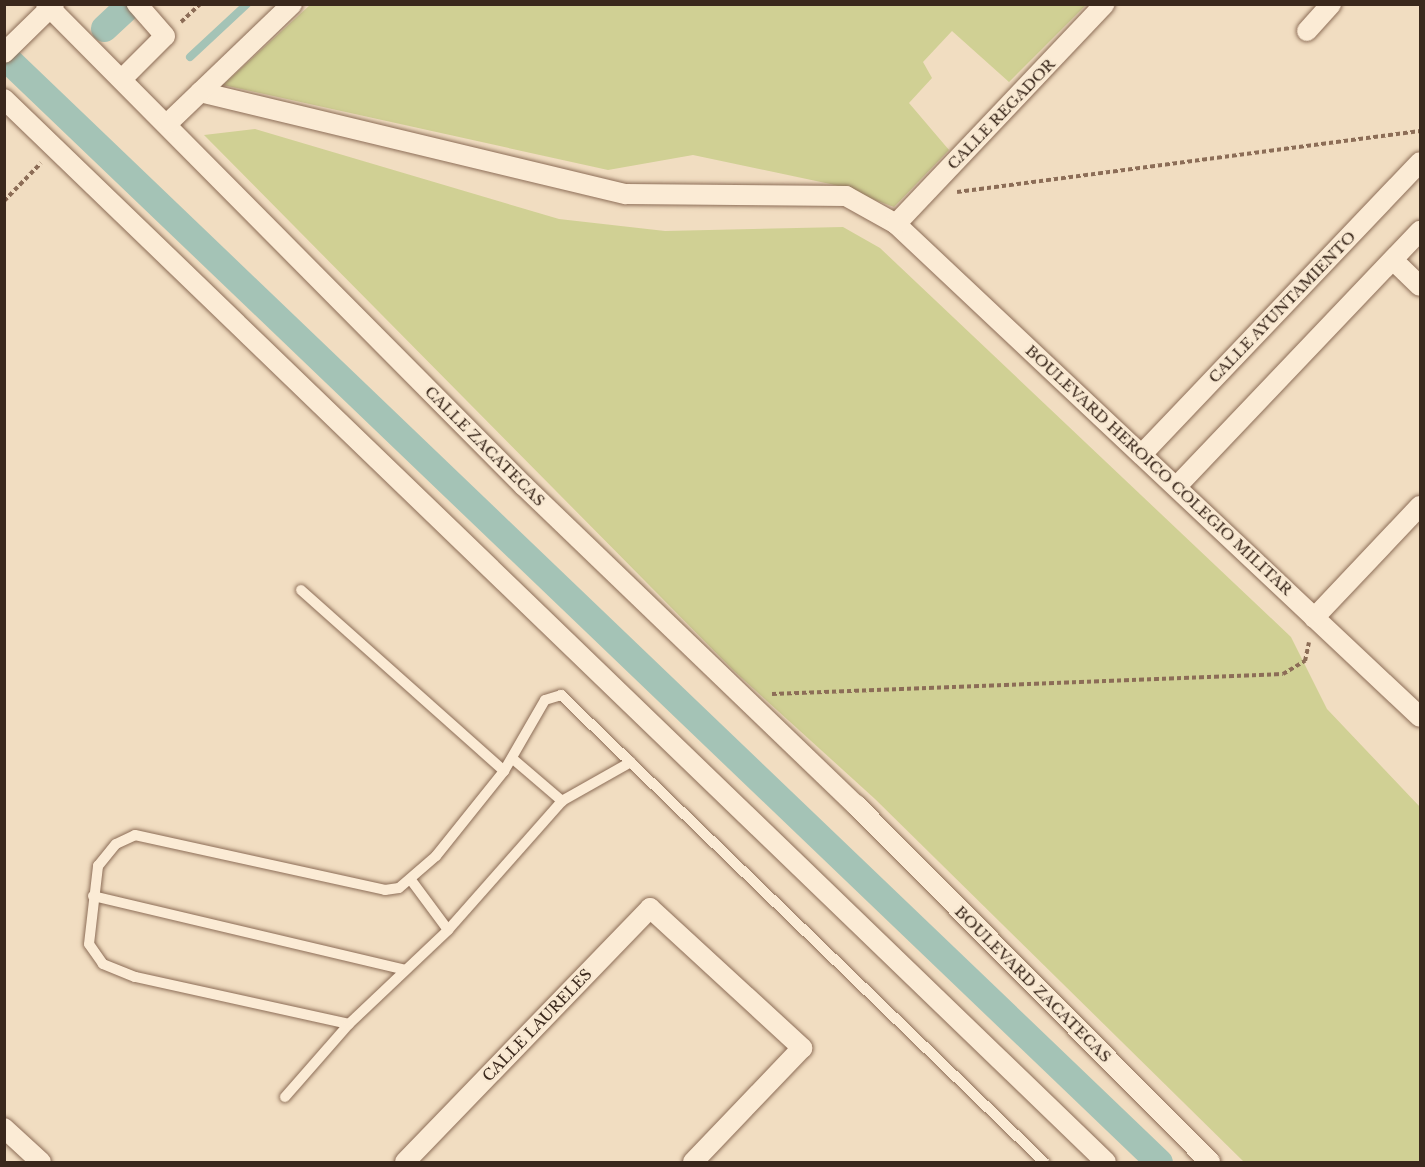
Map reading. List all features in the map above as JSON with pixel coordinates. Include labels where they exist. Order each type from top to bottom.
[{"type":"street","points":[[168,123],[292,4]]},
{"type":"street","name":"CALLE REGADOR","points":[[896,224],[1105,4]]},
{"type":"street","points":[[1307,31],[1331,4]]},
{"type":"street","points":[[4,53],[47,9]]},
{"type":"street","name":"CALLE ZACATECAS","points":[[47,9],[123,78],[738,696],[856,805]]},
{"type":"street","points":[[123,78],[165,36],[142,11]]},
{"type":"street","name":"BOULEVARD HEROICO COLEGIO MILITAR","points":[[200,92],[626,194],[846,196],[896,224],[1178,484],[1314,618],[1420,717]]},
{"type":"street","points":[[4,99],[1106,1162]]},
{"type":"street","name":"CALLE AYUNTAMIENTO","points":[[1143,452],[1420,162]]},
{"type":"street","points":[[1178,484],[1420,231]]},
{"type":"street","points":[[1393,260],[1420,286]]},
{"type":"street","points":[[1314,618],[1420,506]]},
{"type":"street","name":"BOULEVARD ZACATECAS","points":[[856,805],[1210,1162]]},
{"type":"street","name":"CALLE LAURELES","points":[[405,1162],[650,908],[672,923],[802,1048],[693,1162]]},
{"type":"street","points":[[4,1128],[41,1162]]},
{"type":"lane","points":[[302,590],[504,771]]},
{"type":"lane","points":[[349,1024],[135,977],[103,964],[89,944],[98,867],[116,844],[135,835],[385,890],[411,880],[513,759],[545,700],[554,695],[561,695],[1044,1162]]},
{"type":"lane","points":[[513,759],[562,801]]},
{"type":"lane","points":[[285,1097],[349,1024],[448,930],[562,801],[631,762]]},
{"type":"lane","points":[[411,880],[448,930]]},
{"type":"lane","points":[[93,896],[405,970]]},
{"type":"path","points":[[948,193],[1420,131]]},
{"type":"path","points":[[4,201],[55,148]]},
{"type":"path","points":[[738,696],[1283,674],[1305,661],[1314,618]]},
{"type":"green space","points":[[310,5],[1086,5],[1009,82],[952,31],[923,62],[932,78],[909,103],[949,150],[894,207],[835,185],[693,155],[608,170],[223,85]]},
{"type":"green space","points":[[255,129],[559,219],[665,231],[843,227],[880,248],[1291,637],[1327,709],[1420,807],[1420,1162],[1244,1162],[875,799],[734,671],[204,135]]},
{"type":"waterway","points":[[104,28],[130,4]]},
{"type":"waterway","points":[[190,57],[247,4]]},
{"type":"waterway","points":[[4,56],[1159,1162]]}]
